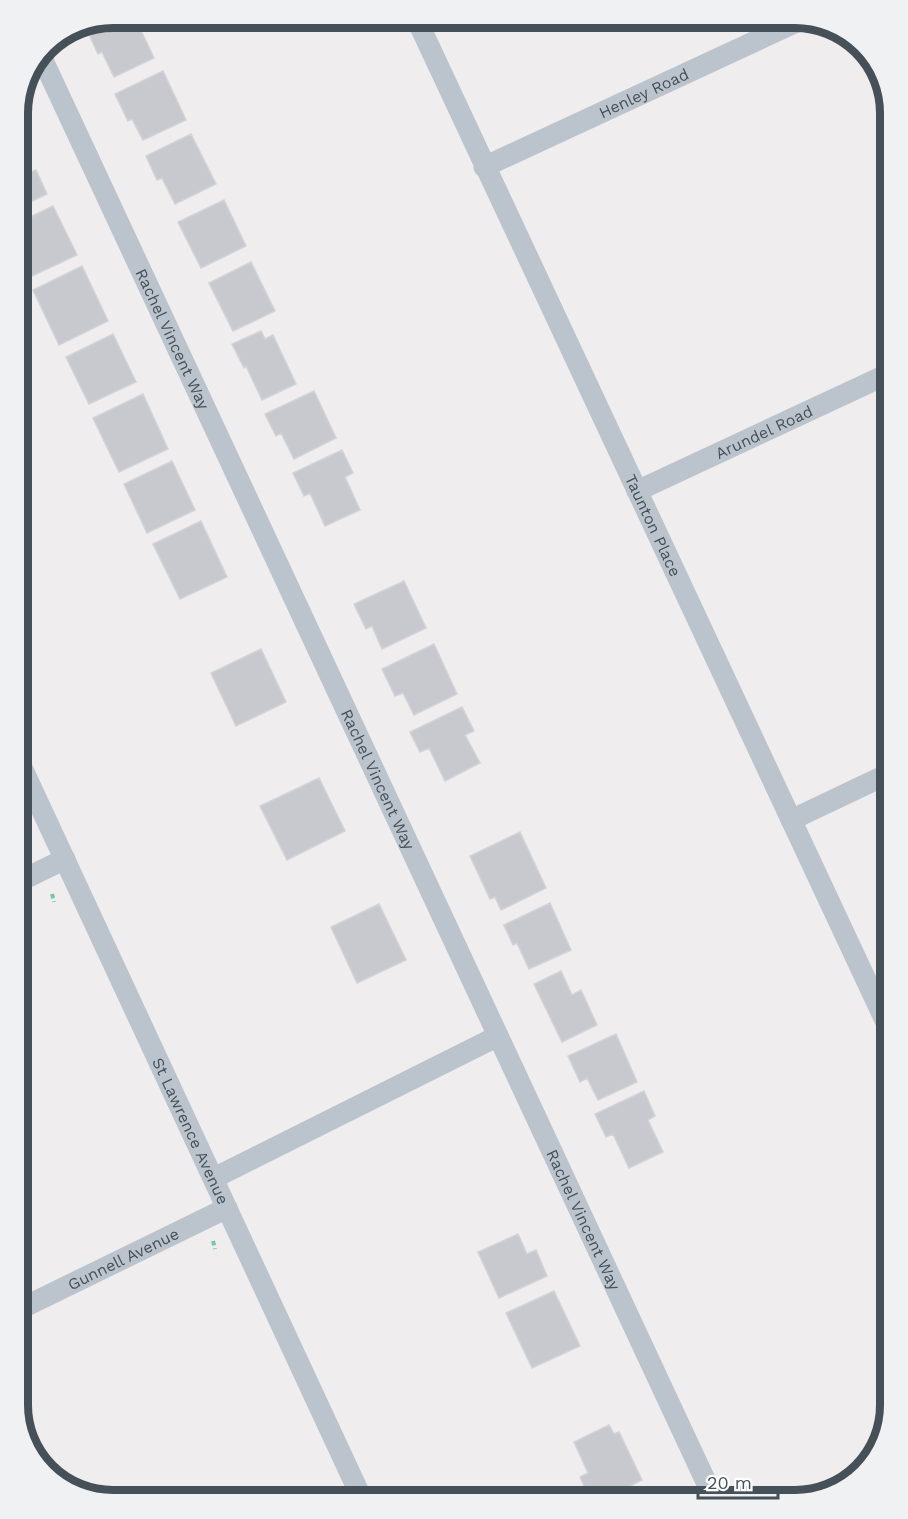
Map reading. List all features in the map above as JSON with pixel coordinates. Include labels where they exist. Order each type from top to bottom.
[{"type":"street","name":"Taunton Place","points":[[421,29],[880,1010]]},
{"type":"street","name":"Henley Road","points":[[484,167],[781,29]]},
{"type":"street","name":"Rachel Vincent Way","points":[[45,64],[710,1490]]},
{"type":"street","name":"Arundel Road","points":[[637,492],[880,378]]},
{"type":"street","points":[[791,820],[880,778]]},
{"type":"street","name":"St Lawrence Avenue","points":[[28,781],[358,1490]]},
{"type":"street","points":[[28,877],[65,859]]},
{"type":"street","points":[[214,1178],[498,1036]]},
{"type":"street","name":"Gunnell Avenue","points":[[28,1305],[227,1208]]},
{"type":"path","points":[[51,890],[54,902]]},
{"type":"path","points":[[212,1240],[215,1250]]},
{"type":"building","points":[[140,29],[154,58],[114,77],[102,52],[98,54],[88,33],[97,30]]},
{"type":"building","points":[[163,71],[186,120],[143,140],[132,119],[128,121],[115,94]]},
{"type":"building","points":[[191,134],[216,184],[175,204],[162,178],[157,180],[146,156]]},
{"type":"building","points":[[29,168],[31,172],[36,170],[47,194],[29,203]]},
{"type":"building","points":[[224,200],[246,246],[201,268],[178,222]]},
{"type":"building","points":[[53,206],[77,255],[32,276],[29,270],[29,218]]},
{"type":"building","points":[[251,262],[275,311],[233,331],[209,283]]},
{"type":"building","points":[[82,266],[108,321],[59,345],[33,290]]},
{"type":"building","points":[[261,331],[265,339],[273,335],[296,384],[262,400],[246,366],[244,368],[232,344]]},
{"type":"building","points":[[113,334],[136,382],[89,404],[66,357]]},
{"type":"building","points":[[314,391],[336,438],[294,459],[281,433],[276,436],[265,414]]},
{"type":"building","points":[[143,394],[168,449],[119,472],[93,418]]},
{"type":"building","points":[[342,450],[353,473],[345,477],[360,510],[325,526],[310,493],[304,496],[293,473]]},
{"type":"building","points":[[172,461],[195,510],[147,533],[124,484]]},
{"type":"building","points":[[201,521],[227,577],[180,599],[153,544]]},
{"type":"building","points":[[404,581],[426,628],[382,649],[372,626],[366,629],[354,604]]},
{"type":"building","points":[[434,644],[457,694],[414,715],[403,693],[395,696],[382,669]]},
{"type":"building","points":[[261,649],[286,702],[236,726],[211,673]]},
{"type":"building","points":[[462,707],[474,731],[465,735],[480,763],[445,781],[429,748],[420,752],[410,732]]},
{"type":"building","points":[[319,778],[345,831],[287,860],[260,806]]},
{"type":"building","points":[[520,832],[546,888],[501,910],[495,897],[490,899],[470,856]]},
{"type":"building","points":[[550,903],[571,950],[529,969],[517,943],[513,945],[504,925]]},
{"type":"building","points":[[379,904],[406,960],[357,983],[331,927]]},
{"type":"building","points":[[561,971],[572,995],[581,990],[597,1025],[562,1042],[534,984]]},
{"type":"building","points":[[616,1034],[637,1082],[598,1100],[587,1078],[580,1082],[568,1056]]},
{"type":"building","points":[[644,1091],[655,1116],[648,1120],[663,1152],[629,1168],[613,1134],[606,1137],[595,1114]]},
{"type":"building","points":[[518,1234],[527,1254],[536,1250],[547,1276],[499,1298],[478,1252]]},
{"type":"building","points":[[554,1291],[580,1346],[532,1368],[506,1313]]},
{"type":"building","points":[[609,1425],[614,1434],[619,1432],[642,1480],[622,1490],[586,1490],[580,1477],[588,1473],[574,1442]]}]
